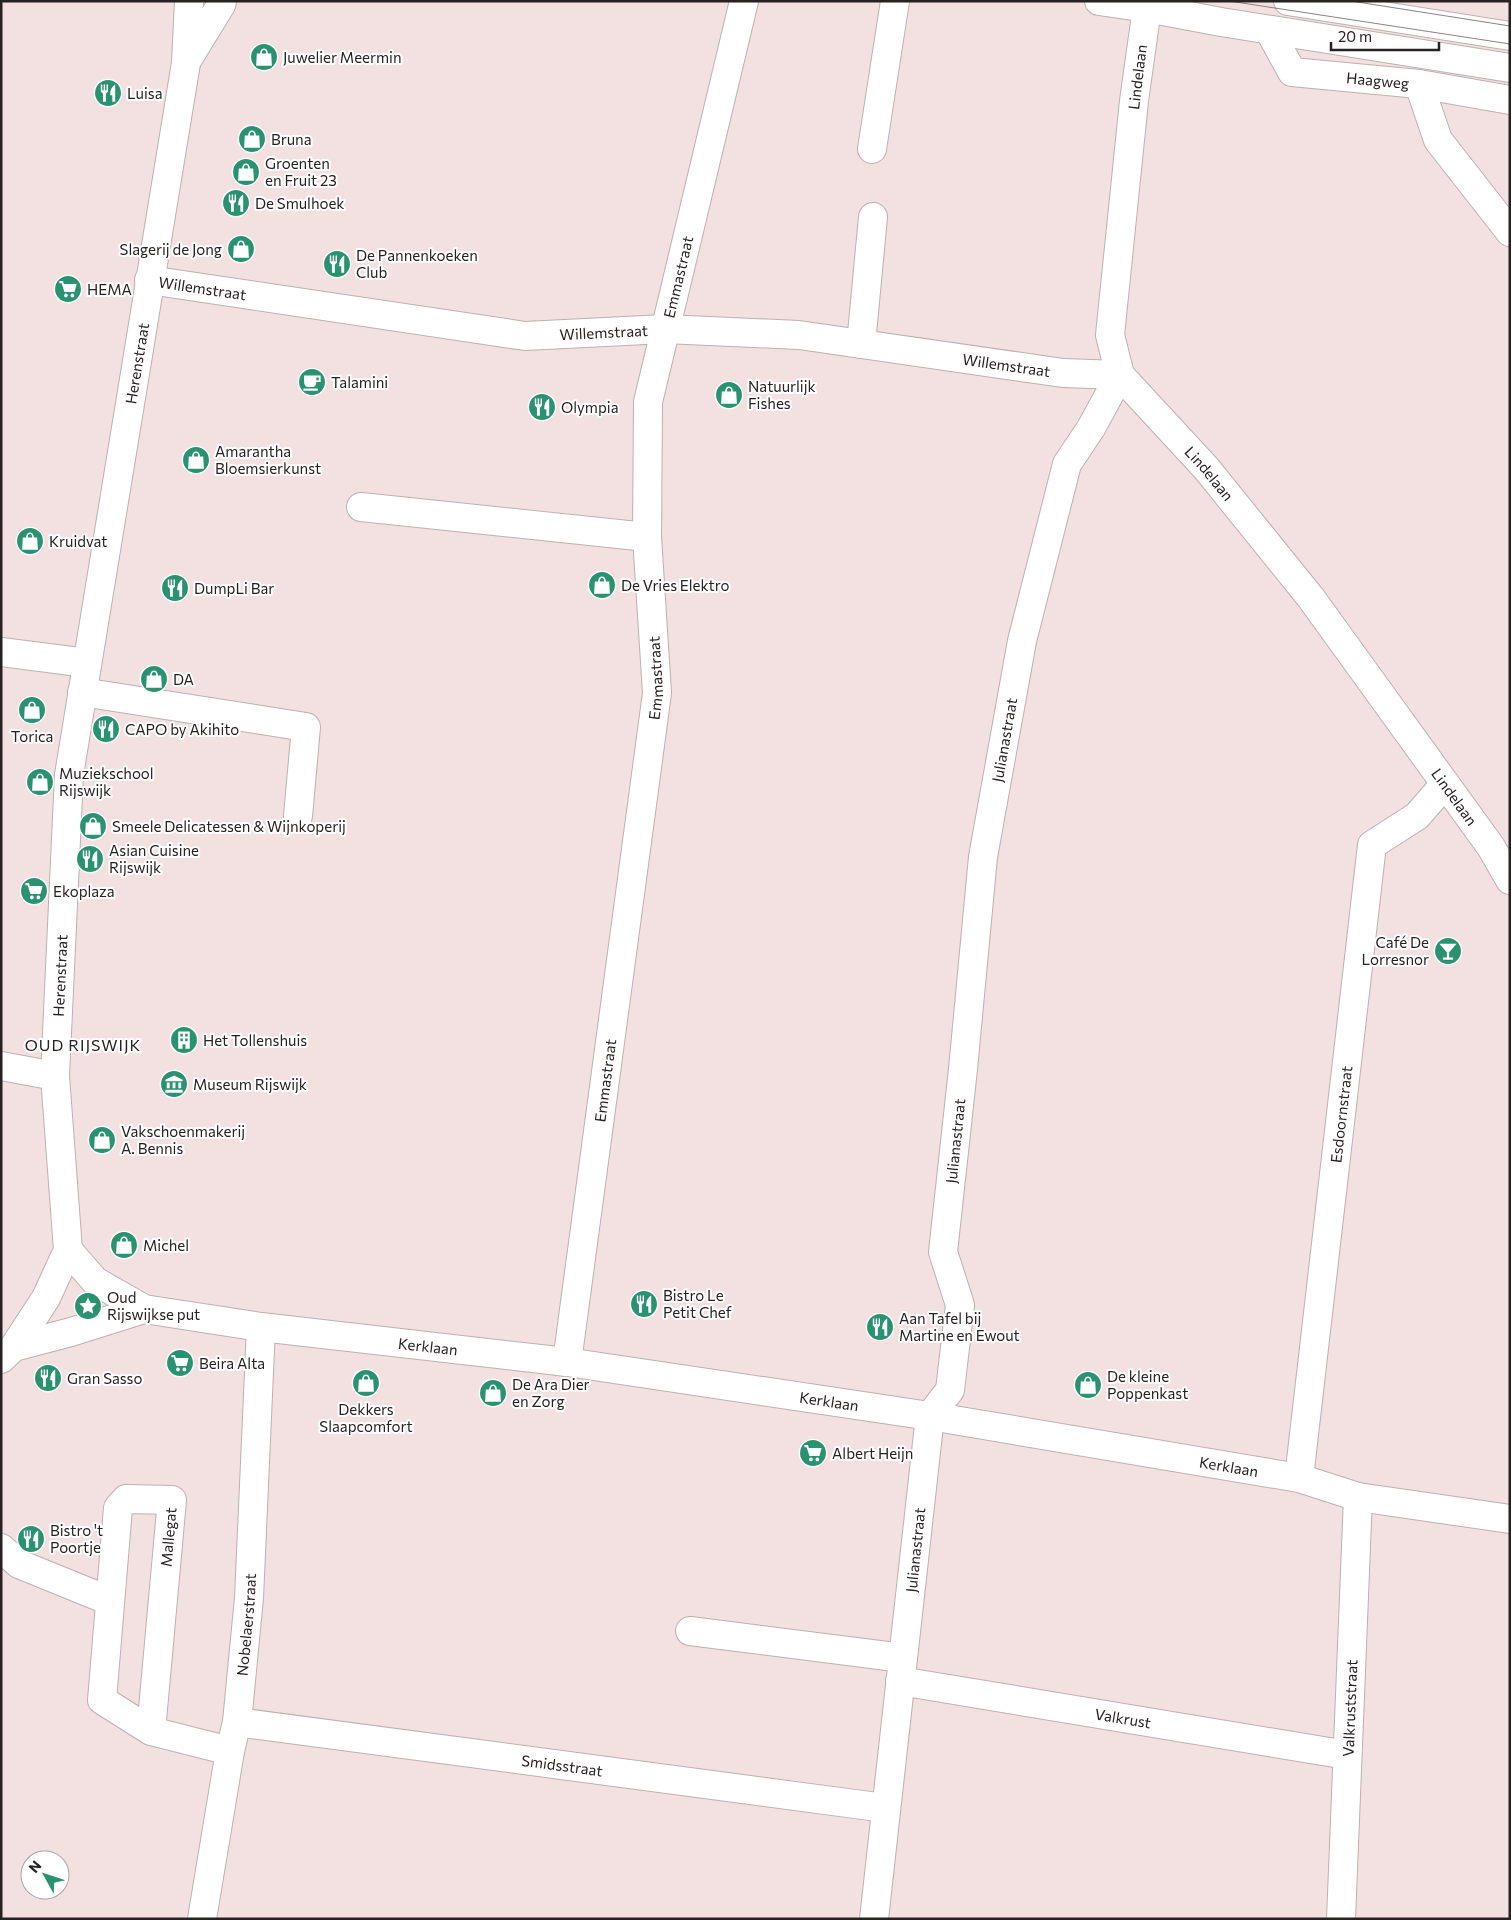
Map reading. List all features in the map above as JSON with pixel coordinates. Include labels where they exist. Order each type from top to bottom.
[{"type":"street","name":"Herenstraat","points":[[8,1353],[46,1298],[68,1250],[55,1076],[69,775],[186,63],[189,1]]},
{"type":"street","name":"Herenstraat","points":[[186,63],[222,1]]},
{"type":"street","name":"Emmastraat","points":[[567,1362],[657,693],[647,537],[648,402],[744,1]]},
{"type":"street","points":[[872,149],[895,1]]},
{"type":"street","name":"Haagweg","points":[[1099,1],[1148,3],[1269,30],[1510,68]]},
{"type":"street","points":[[1288,1],[1510,36]]},
{"type":"street","name":"Lindelaan","points":[[1148,3],[1134,101],[1110,335],[1120,375],[1206,468],[1310,598],[1491,847],[1510,880]]},
{"type":"street","name":"Haagweg","points":[[1269,30],[1292,72],[1418,84],[1510,100]]},
{"type":"street","points":[[1418,84],[1438,140],[1510,232]]},
{"type":"street","points":[[861,344],[873,217]]},
{"type":"street","name":"Willemstraat","points":[[149,280],[524,336],[665,329],[799,335],[1062,373],[1120,375]]},
{"type":"street","name":"Julianastraat","points":[[874,1919],[930,1416],[950,1390],[960,1305],[943,1252],[984,847],[1022,640],[1067,464],[1091,428],[1120,375]]},
{"type":"street","points":[[361,507],[647,537]]},
{"type":"street","points":[[1,652],[87,663]]},
{"type":"street","points":[[82,692],[306,727],[298,816]]},
{"type":"street","name":"Esdoornstraat","points":[[1299,1478],[1372,845],[1417,816],[1445,784]]},
{"type":"street","points":[[1,1066],[55,1076]]},
{"type":"street","name":"Kerklaan","points":[[68,1250],[95,1281],[144,1309],[261,1327],[567,1362],[930,1416],[1299,1478],[1358,1497],[1510,1519]]},
{"type":"street","name":"Kerklaan","points":[[8,1353],[144,1309]]},
{"type":"street","name":"Nobelaerstraat","points":[[202,1919],[230,1751],[237,1722],[249,1598],[261,1327]]},
{"type":"street","name":"Valkruststraat","points":[[1341,1919],[1358,1497]]},
{"type":"street","name":"Mallegat","points":[[151,1731],[172,1500],[126,1499],[118,1508],[102,1700],[151,1731],[230,1751]]},
{"type":"street","points":[[1,1548],[19,1564],[110,1602]]},
{"type":"street","name":"Valkrust","points":[[690,1631],[1347,1755]]},
{"type":"street","name":"Smidsstraat","points":[[237,1722],[885,1808]]},
{"type":"tram line","points":[[1229,1],[1510,44]]},
{"type":"tram line","points":[[1351,1],[1510,26]]},
{"type":"place","name":"Juwelier Meermin","points":[[264,57]]},
{"type":"place","name":"Luisa","points":[[108,93]]},
{"type":"place","name":"Bruna","points":[[252,139]]},
{"type":"place","name":"Groenten en Fruit 23","points":[[246,172]]},
{"type":"place","name":"De Smulhoek","points":[[236,203]]},
{"type":"place","name":"Slagerij de Jong","points":[[241,249]]},
{"type":"place","name":"De Pannenkoeken Club","points":[[337,264]]},
{"type":"place","name":"HEMA","points":[[68,289]]},
{"type":"place","name":"Talamini","points":[[312,382]]},
{"type":"place","name":"Natuurlijk Fishes","points":[[729,395]]},
{"type":"place","name":"Olympia","points":[[542,407]]},
{"type":"place","name":"Amarantha Bloemsierkunst","points":[[196,460]]},
{"type":"place","name":"Kruidvat","points":[[30,541]]},
{"type":"place","name":"De Vries Elektro","points":[[602,585]]},
{"type":"place","name":"DumpLi Bar","points":[[175,588]]},
{"type":"place","name":"DA","points":[[154,679]]},
{"type":"place","name":"Torica","points":[[32,710]]},
{"type":"place","name":"CAPO by Akihito","points":[[106,729]]},
{"type":"place","name":"Muziekschool Rijswijk","points":[[40,782]]},
{"type":"place","name":"Smeele Delicatessen & Wijnkoperij","points":[[93,826]]},
{"type":"place","name":"Asian Cuisine Rijswijk","points":[[90,859]]},
{"type":"place","name":"Ekoplaza","points":[[34,891]]},
{"type":"place","name":"Café De Lorresnor","points":[[1448,951]]},
{"type":"place","name":"Het Tollenshuis","points":[[184,1040]]},
{"type":"place","name":"Museum Rijswijk","points":[[174,1084]]},
{"type":"place","name":"Vakschoenmakerij A. Bennis","points":[[102,1140]]},
{"type":"place","name":"Michel","points":[[124,1245]]},
{"type":"place","name":"Bistro Le Petit Chef","points":[[644,1304]]},
{"type":"place","name":"Oud Rijswijkse put","points":[[88,1306]]},
{"type":"place","name":"Aan Tafel bij Martine en Ewout","points":[[880,1327]]},
{"type":"place","name":"Beira Alta","points":[[180,1363]]},
{"type":"place","name":"Gran Sasso","points":[[48,1378]]},
{"type":"place","name":"Dekkers Slaapcomfort","points":[[366,1383]]},
{"type":"place","name":"De kleine Poppenkast","points":[[1088,1385]]},
{"type":"place","name":"De Ara Dier en Zorg","points":[[493,1393]]},
{"type":"place","name":"Albert Heijn","points":[[813,1453]]},
{"type":"place","name":"Bistro 't Poortje","points":[[31,1539]]},
{"type":"district","name":"OUD RIJSWIJK","points":[[83,1044]]}]
